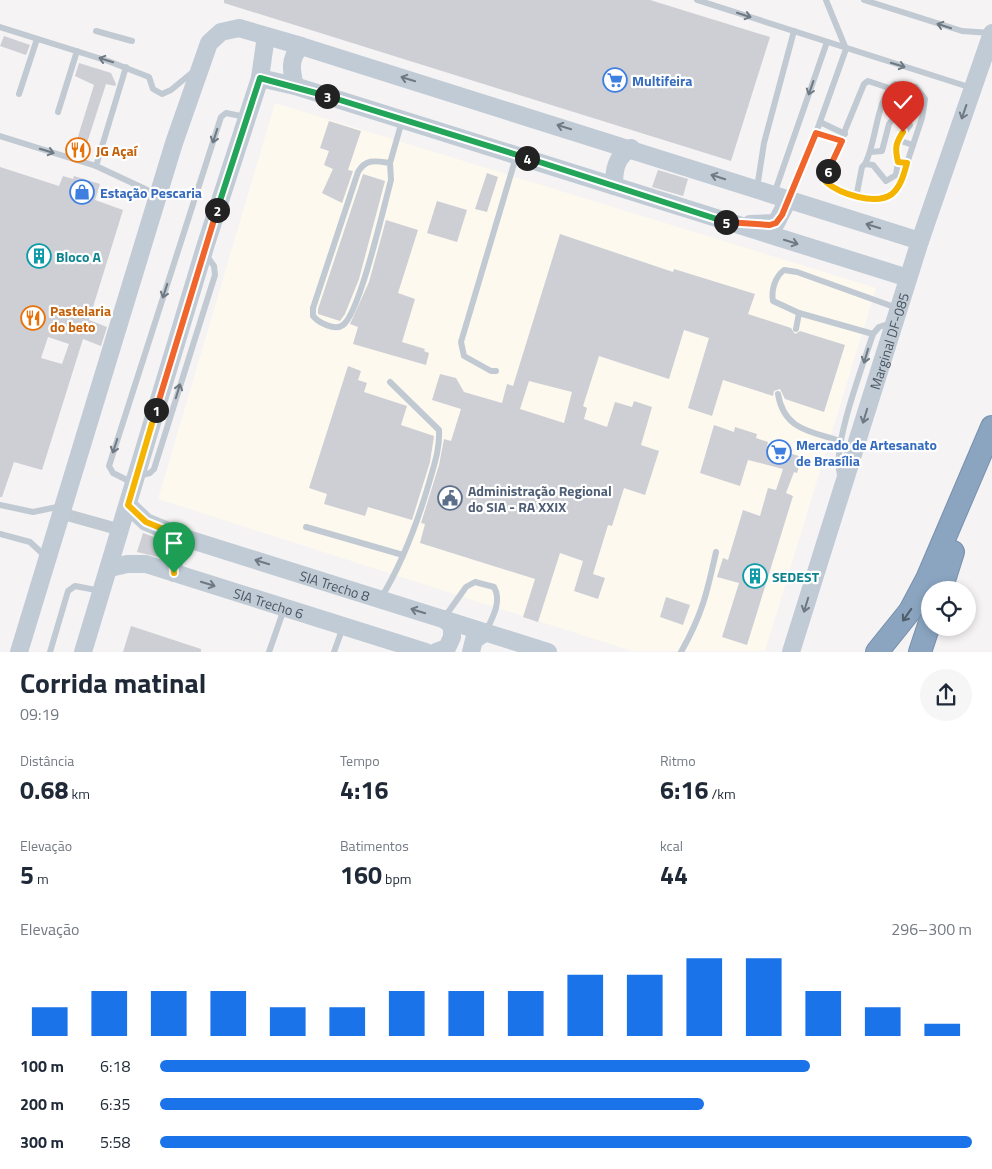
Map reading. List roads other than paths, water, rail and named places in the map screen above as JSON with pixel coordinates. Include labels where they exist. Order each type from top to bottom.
[{"type":"highway","points":[[877,652],[910,611],[928,579],[992,427]]},
{"type":"highway","points":[[944,581],[992,435]]},
{"type":"highway","points":[[920,652],[925,636]]},
{"type":"main road","points":[[19,652],[160,196],[174,143],[200,65],[209,44],[221,32],[239,28],[301,46],[920,240]]},
{"type":"main road","name":"Marginal DF-085","points":[[791,652],[920,240],[992,33]]},
{"type":"main road","points":[[84,652],[204,252],[260,78],[266,36]]},
{"type":"main road","points":[[295,86],[291,71],[292,62],[295,52],[301,46]]},
{"type":"main road","points":[[260,78],[295,86],[516,154],[908,278]]},
{"type":"main road","points":[[614,186],[614,174],[618,159],[631,148]]},
{"type":"main road","points":[[727,222],[770,225],[776,223],[781,198]]},
{"type":"main road","name":"SIA Trecho 8","points":[[128,505],[146,522],[188,539],[548,652]]},
{"type":"main road","points":[[174,573],[173,555],[176,547],[188,539]]},
{"type":"main road","name":"SIA Trecho 6","points":[[110,568],[127,564],[146,564],[426,652]]},
{"type":"main road","points":[[436,652],[447,648],[452,636],[452,626],[444,619]]},
{"type":"main road","points":[[471,652],[474,640],[486,632]]},
{"type":"street","points":[[62,509],[121,530]]},
{"type":"lane","points":[[697,0],[972,88]]},
{"type":"lane","points":[[781,198],[816,133],[846,49],[826,0]]},
{"type":"lane","points":[[864,0],[962,32],[992,33]]},
{"type":"lane","points":[[0,27],[126,67],[149,77],[153,89],[162,94],[171,90],[200,65]]},
{"type":"lane","points":[[96,31],[132,41]]},
{"type":"lane","points":[[756,190],[764,143],[794,31]]},
{"type":"lane","points":[[19,94],[37,39]]},
{"type":"lane","points":[[781,198],[827,42]]},
{"type":"lane","points":[[58,112],[77,51]]},
{"type":"lane","points":[[96,166],[126,67]]},
{"type":"lane","points":[[856,198],[862,167],[872,152],[884,99],[889,88],[895,84],[916,87],[926,98],[922,118],[901,181],[891,194],[880,198],[856,198],[829,185],[826,180],[864,84],[868,81],[889,88]]},
{"type":"lane","points":[[135,480],[112,473],[109,466],[221,117],[226,113],[247,117]]},
{"type":"lane","points":[[865,164],[873,165],[886,181],[896,175],[898,162],[894,151],[898,140],[910,125],[905,115],[896,115],[889,124],[882,151],[872,152]]},
{"type":"lane","points":[[390,163],[371,160],[362,164],[358,172],[313,308],[313,316],[317,322],[335,328],[342,327],[348,320],[358,295],[391,180],[390,163],[402,119]]},
{"type":"lane","points":[[820,122],[845,134]]},
{"type":"lane","points":[[816,133],[842,141]]},
{"type":"lane","points":[[0,136],[96,166],[160,196]]},
{"type":"lane","points":[[898,140],[913,145]]},
{"type":"lane","points":[[496,371],[491,371],[464,356],[461,342],[516,154]]},
{"type":"lane","points":[[898,162],[907,163]]},
{"type":"lane","points":[[873,334],[799,313],[773,301],[772,294],[778,274],[784,270],[797,272],[896,315]]},
{"type":"lane","points":[[796,329],[799,313]]},
{"type":"lane","points":[[844,482],[837,461],[840,441],[873,334],[879,327],[896,315]]},
{"type":"lane","points":[[380,599],[416,526],[440,446],[439,430],[390,382]]},
{"type":"lane","points":[[778,394],[780,405],[787,420],[799,427],[840,441]]},
{"type":"lane","points":[[0,505],[33,512],[62,509]]},
{"type":"lane","points":[[306,527],[403,555]]},
{"type":"lane","points":[[0,534],[30,542],[47,558]]},
{"type":"lane","points":[[681,652],[694,629],[706,601],[716,552]]},
{"type":"lane","points":[[444,619],[466,587],[475,582],[494,587],[498,594],[496,610],[486,632]]},
{"type":"lane","points":[[50,652],[68,590],[75,586],[102,591]]},
{"type":"lane","points":[[269,652],[285,608]]},
{"type":"lane","points":[[334,652],[344,626]]},
{"type":"place","name":"Multifeira","points":[[615,80]]},
{"type":"place","name":"JG Açaí","points":[[78,150]]},
{"type":"place","name":"Estação Pescaria","points":[[82,192]]},
{"type":"place","name":"Bloco A","points":[[39,256]]},
{"type":"place","name":"Pastelaria do beto","points":[[33,318]]},
{"type":"place","name":"Mercado de Artesanato de Brasília","points":[[779,452]]},
{"type":"place","name":"Administração Regional do SIA - RA XXIX","points":[[450,498]]},
{"type":"place","name":"SEDEST","points":[[755,576]]}]
